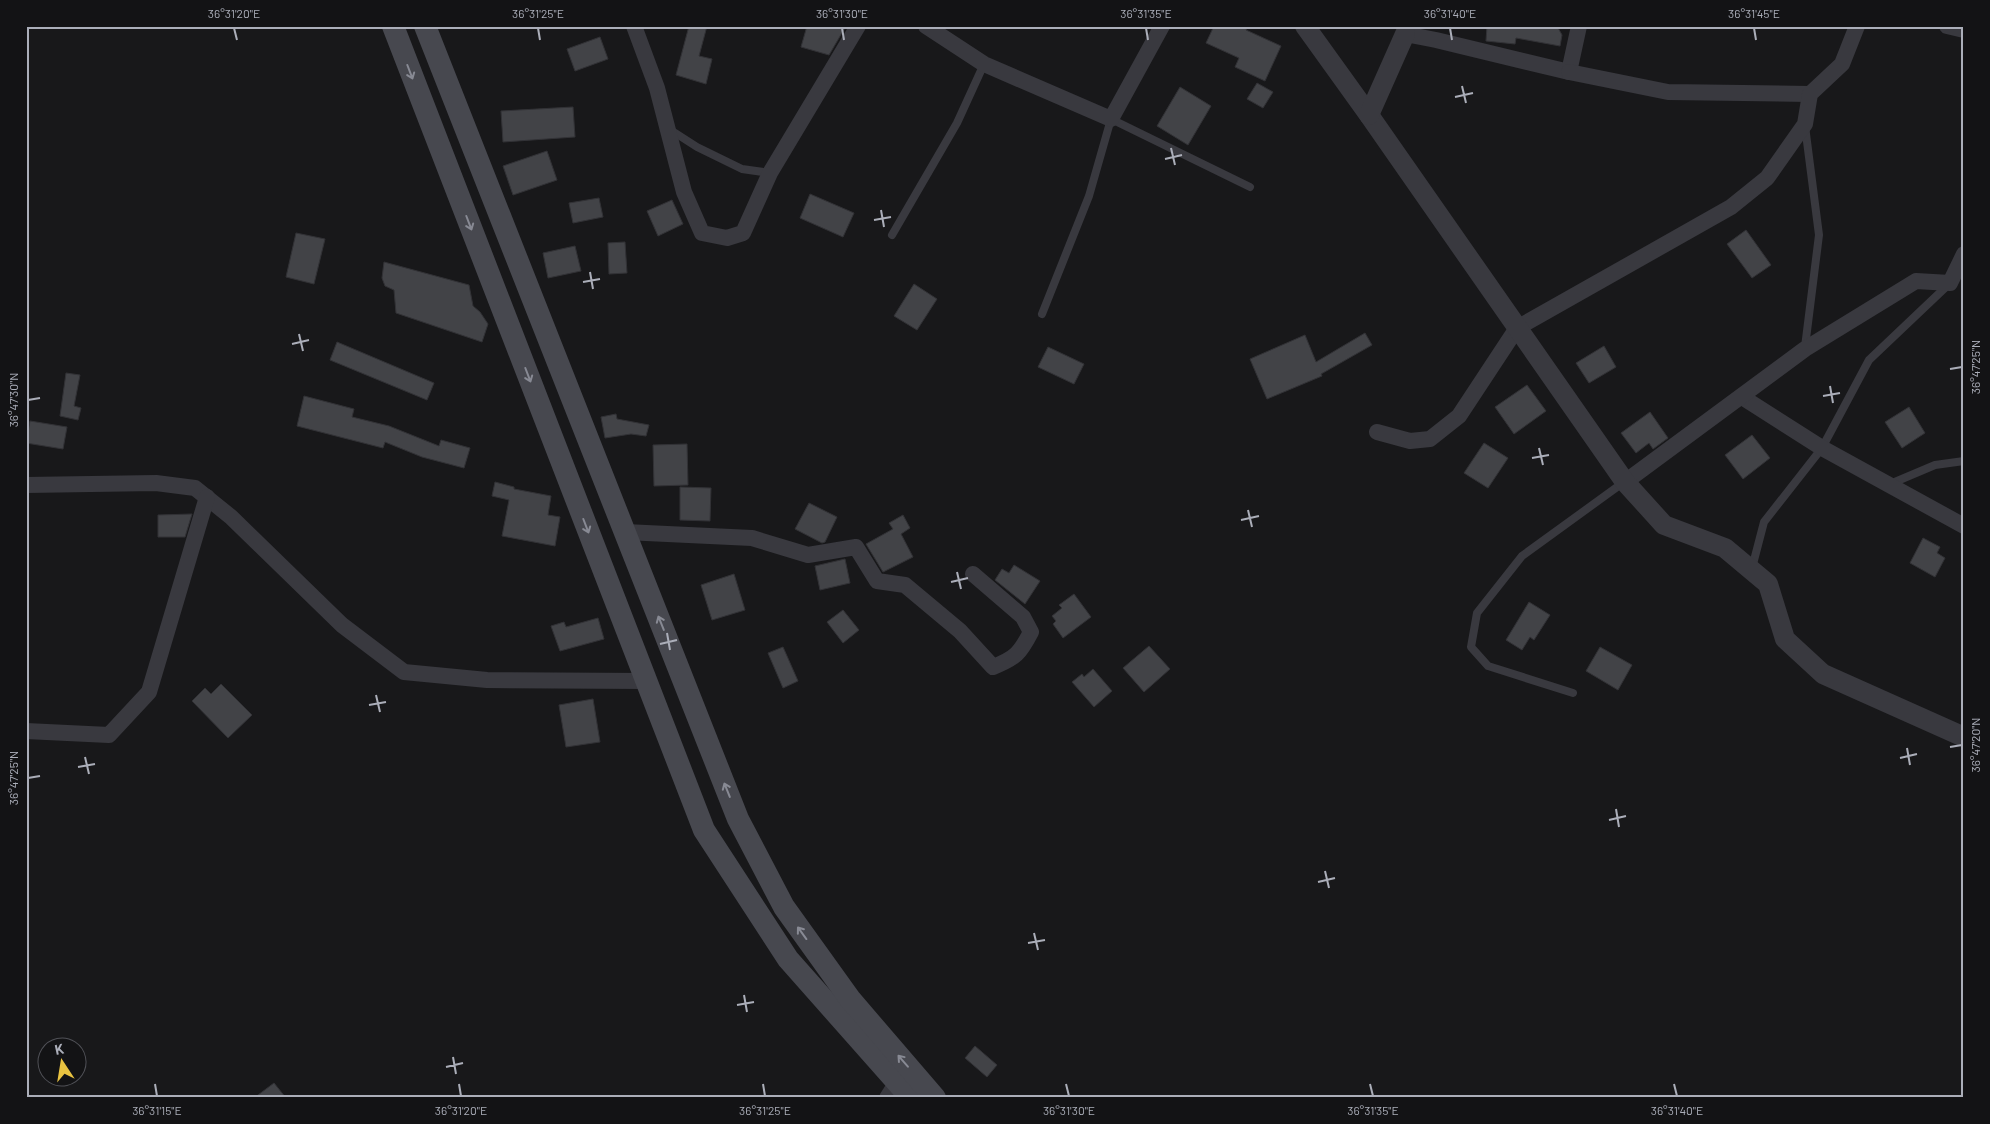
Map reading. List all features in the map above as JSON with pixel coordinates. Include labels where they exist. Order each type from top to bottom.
[{"type":"main road","points":[[393,26],[704,830],[788,959],[898,1092]]},
{"type":"main road","points":[[425,26],[738,819],[784,907],[850,999],[935,1098]]},
{"type":"street","points":[[634,26],[657,88],[684,192],[702,233],[727,238],[743,233],[770,173],[858,26]]},
{"type":"street","points":[[926,26],[984,64],[1111,119],[1162,26]]},
{"type":"street","points":[[1305,26],[1625,482],[1664,525],[1725,548],[1768,584],[1785,639],[1823,674],[1964,737]]},
{"type":"street","points":[[1569,72],[1579,26]]},
{"type":"street","points":[[1377,432],[1410,441],[1430,439],[1459,416],[1517,328],[1731,206],[1767,178],[1805,124],[1810,94],[1842,64],[1857,26]]},
{"type":"street","points":[[1947,26],[1964,30]]},
{"type":"street","points":[[1369,115],[1406,30],[1436,40],[1569,72],[1668,92],[1810,94]]},
{"type":"street","points":[[1625,482],[1805,349],[1916,281],[1950,283],[1963,257]]},
{"type":"street","points":[[1742,397],[1822,448],[1961,522]]},
{"type":"street","points":[[26,485],[156,483],[195,488],[231,517],[342,625],[404,672],[487,680],[646,681]]},
{"type":"street","points":[[26,731],[109,735],[149,692],[207,497]]},
{"type":"street","points":[[625,532],[752,538],[808,554],[856,547],[877,581],[905,585],[960,631],[993,667],[1006,662],[1020,652],[1031,632],[1023,617],[973,574]]},
{"type":"lane","points":[[892,234],[957,123],[984,64]]},
{"type":"lane","points":[[1042,314],[1089,196],[1111,119],[1250,187]]},
{"type":"lane","points":[[1805,124],[1819,235],[1805,349]]},
{"type":"lane","points":[[666,127],[697,147],[742,169],[770,173]]},
{"type":"lane","points":[[1752,570],[1764,522],[1822,448],[1869,360],[1950,283]]},
{"type":"lane","points":[[1888,484],[1935,465],[1964,461]]},
{"type":"lane","points":[[1573,693],[1488,666],[1471,647],[1477,613],[1522,556],[1625,482]]},
{"type":"building","points":[[689,26],[707,26],[699,56],[712,59],[706,84],[676,75]]},
{"type":"building","points":[[807,26],[846,26],[829,55],[801,47]]},
{"type":"building","points":[[1214,26],[1248,26],[1246,30],[1281,46],[1265,81],[1235,67],[1239,58],[1206,43]]},
{"type":"building","points":[[1487,26],[1557,26],[1562,35],[1560,46],[1516,38],[1515,44],[1486,41]]},
{"type":"building","points":[[600,37],[608,59],[575,71],[567,49]]},
{"type":"building","points":[[1257,83],[1273,92],[1263,108],[1247,99]]},
{"type":"building","points":[[1180,87],[1211,106],[1188,145],[1157,126]]},
{"type":"building","points":[[573,107],[575,137],[503,142],[501,111]]},
{"type":"building","points":[[547,151],[557,180],[513,195],[503,166]]},
{"type":"building","points":[[810,194],[854,213],[843,237],[800,218]]},
{"type":"building","points":[[599,198],[603,217],[573,223],[569,203]]},
{"type":"building","points":[[672,200],[683,224],[658,236],[647,211]]},
{"type":"building","points":[[1746,230],[1771,265],[1752,278],[1727,244]]},
{"type":"building","points":[[296,233],[325,239],[314,284],[286,277]]},
{"type":"building","points":[[625,242],[627,273],[609,274],[608,243]]},
{"type":"building","points":[[575,246],[581,271],[548,278],[543,253]]},
{"type":"building","points":[[384,262],[469,285],[473,306],[480,312],[488,324],[482,342],[396,313],[394,290],[385,286],[382,278]]},
{"type":"building","points":[[914,284],[937,299],[917,330],[894,316]]},
{"type":"building","points":[[1365,333],[1372,345],[1321,374],[1322,376],[1267,399],[1250,359],[1305,335],[1316,362]]},
{"type":"building","points":[[337,342],[434,383],[427,400],[330,360]]},
{"type":"building","points":[[1604,346],[1616,367],[1589,383],[1576,363]]},
{"type":"building","points":[[1048,347],[1084,364],[1074,384],[1038,367]]},
{"type":"building","points":[[66,373],[80,375],[74,406],[81,408],[78,420],[60,416]]},
{"type":"building","points":[[1527,385],[1546,411],[1514,434],[1495,407]]},
{"type":"building","points":[[304,396],[354,409],[352,417],[389,426],[439,446],[441,440],[470,448],[464,468],[422,457],[385,442],[383,448],[297,426]]},
{"type":"building","points":[[1909,407],[1925,433],[1902,448],[1885,422]]},
{"type":"building","points":[[1650,412],[1668,438],[1653,449],[1649,443],[1636,453],[1621,433]]},
{"type":"building","points":[[616,414],[617,419],[649,425],[646,436],[631,434],[605,438],[601,417]]},
{"type":"building","points":[[30,421],[67,427],[63,449],[26,443]]},
{"type":"building","points":[[1752,435],[1770,458],[1743,479],[1725,455]]},
{"type":"building","points":[[1484,443],[1508,458],[1488,488],[1464,473]]},
{"type":"building","points":[[687,444],[688,485],[654,486],[653,445]]},
{"type":"building","points":[[495,482],[514,487],[514,489],[551,496],[548,515],[560,517],[555,546],[502,536],[509,500],[492,496]]},
{"type":"building","points":[[680,487],[711,488],[710,521],[680,520]]},
{"type":"building","points":[[809,503],[837,517],[825,542],[822,543],[795,529]]},
{"type":"building","points":[[192,514],[185,537],[158,537],[158,515]]},
{"type":"building","points":[[903,515],[910,528],[901,534],[913,557],[883,572],[866,544],[893,529],[889,523]]},
{"type":"building","points":[[1923,538],[1940,547],[1937,553],[1945,558],[1935,577],[1910,563]]},
{"type":"building","points":[[845,559],[850,583],[820,590],[815,566]]},
{"type":"building","points":[[1014,565],[1040,581],[1025,604],[995,580],[1002,569],[1009,573]]},
{"type":"building","points":[[734,574],[745,610],[712,620],[701,585]]},
{"type":"building","points":[[1074,594],[1091,617],[1063,638],[1053,624],[1056,621],[1052,616],[1062,608],[1059,605]]},
{"type":"building","points":[[1529,602],[1550,615],[1534,640],[1530,637],[1522,650],[1506,640]]},
{"type":"building","points":[[843,610],[859,630],[843,643],[827,622]]},
{"type":"building","points":[[598,618],[604,639],[560,651],[551,626],[564,622],[566,627]]},
{"type":"building","points":[[1149,646],[1170,669],[1144,692],[1123,668]]},
{"type":"building","points":[[783,647],[798,681],[783,688],[768,653]]},
{"type":"building","points":[[1600,647],[1632,665],[1618,690],[1586,671]]},
{"type":"building","points":[[1093,669],[1112,691],[1094,707],[1072,682],[1082,674],[1084,677]]},
{"type":"building","points":[[221,684],[252,715],[228,738],[192,701],[205,688],[211,694]]},
{"type":"building","points":[[593,699],[600,742],[566,747],[559,705]]},
{"type":"building","points":[[975,1046],[997,1065],[987,1077],[965,1058]]},
{"type":"building","points":[[274,1083],[286,1098],[254,1098]]}]
